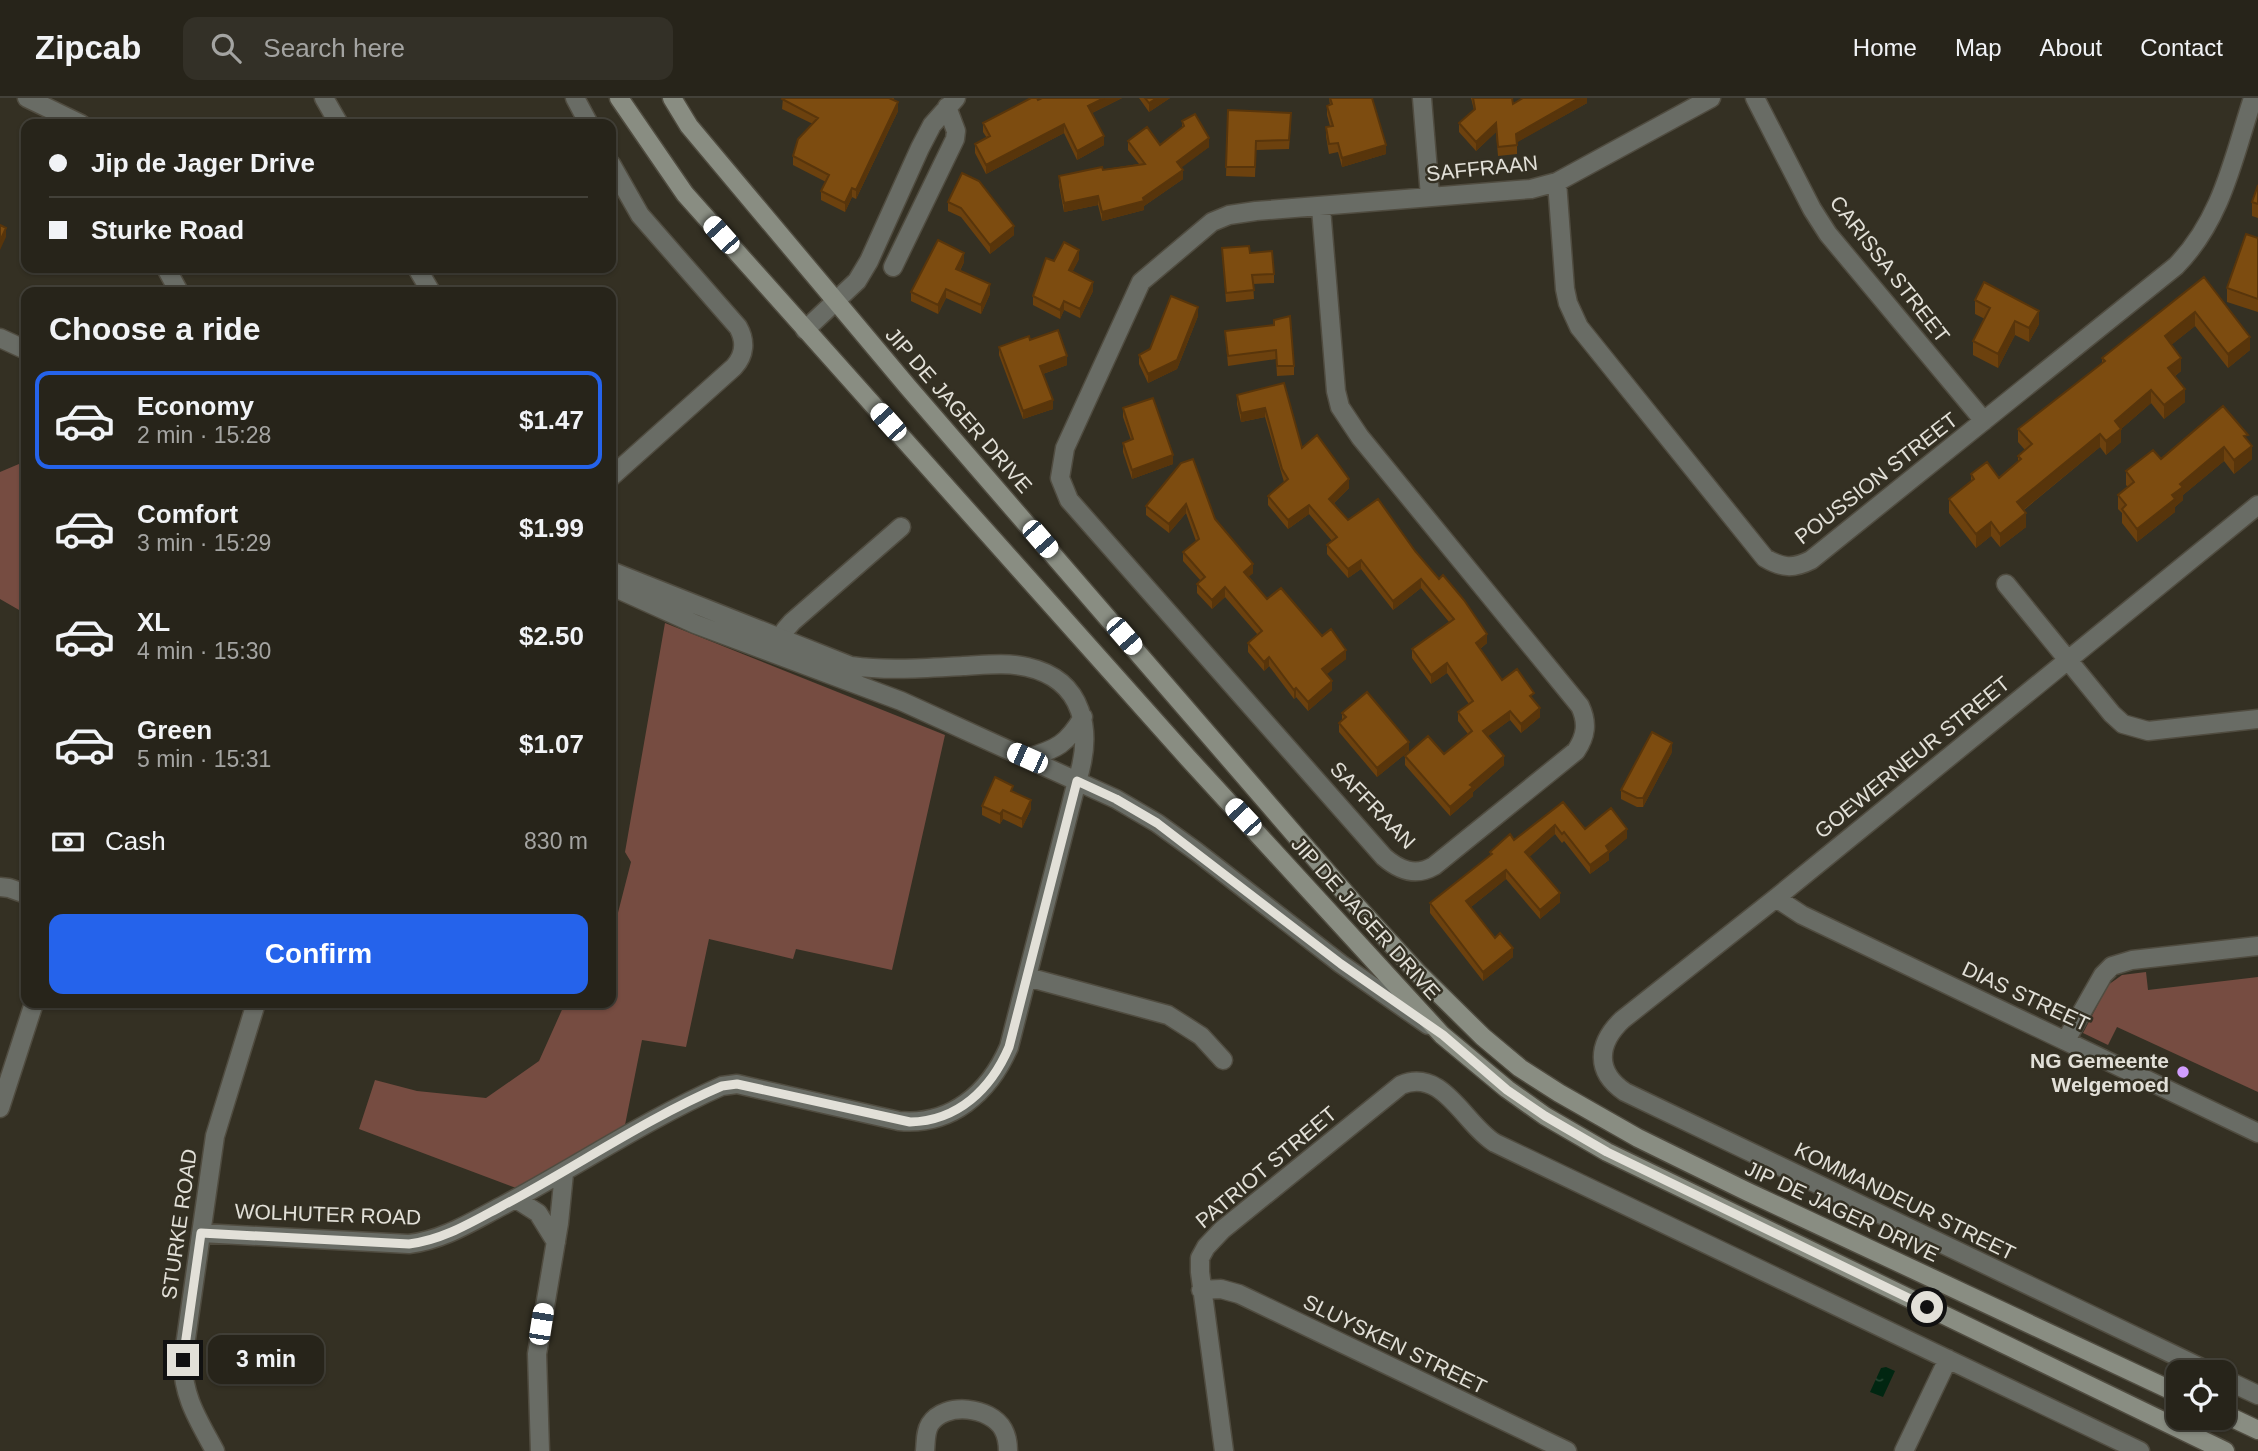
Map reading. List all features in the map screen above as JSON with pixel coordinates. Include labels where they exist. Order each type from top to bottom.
[{"type":"main road","name":"JIP DE JAGER DRIVE","points":[[619,98],[685,194],[1188,758],[1443,1035],[1507,1090],[1607,1152],[2225,1451]]},
{"type":"main road","name":"JIP DE JAGER DRIVE","points":[[672,98],[689,126],[836,302],[1353,902],[1418,973],[1502,1053],[1559,1093],[1638,1138],[2166,1388]]},
{"type":"main road","points":[[2236,1420],[2258,1430]]},
{"type":"street","points":[[27,98],[71,119]]},
{"type":"street","points":[[324,98],[336,119]]},
{"type":"street","points":[[575,98],[586,119]]},
{"type":"street","points":[[1422,98],[1430,196]]},
{"type":"street","name":"SAFFRAAN","points":[[1321,208],[1336,391],[1340,407],[1353,429],[1580,706],[1585,724],[1585,734],[1576,751],[1434,866],[1416,872],[1394,865],[1384,857],[1069,500],[1060,478],[1065,448],[1141,282],[1212,222],[1229,215],[1430,196],[1531,190],[1557,182],[1711,98]]},
{"type":"street","name":"CARISSA STREET","points":[[1755,98],[1812,209],[1828,234],[1984,421]]},
{"type":"street","name":"POUSSION STREET","points":[[1557,182],[1565,289],[1579,327],[1765,558],[1776,565],[1789,568],[1811,561],[2176,266],[2208,225],[2217,208],[2253,98]]},
{"type":"street","points":[[806,330],[856,281],[869,261],[919,148],[932,125],[952,103]]},
{"type":"street","points":[[893,267],[955,139],[952,103]]},
{"type":"street","points":[[616,173],[640,215],[738,327],[744,344],[738,362],[616,472]]},
{"type":"street","points":[[0,331],[21,338]]},
{"type":"street","points":[[0,338],[21,348]]},
{"type":"street","name":"GOEWERNEUR STREET","points":[[1602,1051],[1609,1033],[1622,1020],[2258,505]]},
{"type":"street","points":[[778,646],[792,622],[901,527]]},
{"type":"street","points":[[616,573],[1116,799],[1157,823],[1341,964],[1443,1035]]},
{"type":"street","points":[[2006,584],[2123,724],[2148,731],[2258,719]]},
{"type":"street","points":[[616,588],[695,624],[870,669],[993,664],[1040,671],[1060,683],[1074,698],[1083,717],[1073,734],[1062,744],[1027,758]]},
{"type":"street","name":"WOLHUTER ROAD","points":[[201,1233],[409,1244],[444,1237],[564,1173],[635,1129],[722,1086],[737,1084],[899,1121],[922,1121],[948,1114],[974,1098],[995,1075],[1009,1047],[1082,765],[1085,729],[1083,717]]},
{"type":"street","points":[[0,887],[21,892]]},
{"type":"street","name":"DIAS STREET","points":[[1776,898],[1802,915],[2258,1133]]},
{"type":"street","points":[[2066,1041],[2103,975],[2112,967],[2132,960],[2258,946]]},
{"type":"street","points":[[1027,977],[1168,1015],[1191,1028],[1211,1045],[1223,1060]]},
{"type":"street","points":[[0,1108],[32,1008]]},
{"type":"street","name":"STURKE ROAD","points":[[215,1451],[190,1405],[183,1371],[215,1136],[254,1008]]},
{"type":"street","name":"KOMMANDEUR STREET","points":[[1602,1051],[1605,1070],[1611,1080],[1625,1092],[2185,1360]]},
{"type":"street","name":"PATRIOT STREET","points":[[1224,1451],[1201,1290],[1200,1258],[1214,1237],[1401,1084],[1411,1080],[1423,1080],[1437,1086],[1474,1127],[1495,1143],[1948,1359]]},
{"type":"street","points":[[540,1451],[537,1354],[556,1242],[564,1173]]},
{"type":"street","points":[[516,1199],[538,1213],[556,1242]]},
{"type":"street","name":"SLUYSKEN STREET","points":[[1201,1290],[1221,1289],[1239,1294],[1567,1451]]},
{"type":"street","points":[[1904,1451],[1948,1359],[2140,1451]]},
{"type":"street","points":[[2236,1385],[2258,1395]]},
{"type":"street","points":[[925,1451],[926,1435],[935,1418],[948,1410],[961,1409],[976,1411],[996,1421],[1003,1429],[1008,1451]]},
{"type":"shaded area","points":[[21,463],[21,611],[0,599],[0,472]]},
{"type":"shaded area","points":[[665,623],[945,735],[892,970],[796,949],[793,959],[709,939],[686,1047],[642,1040],[624,1130],[516,1188],[359,1129],[375,1080],[417,1091],[486,1098],[539,1061],[563,1008],[616,1008],[616,920],[631,862],[625,852]]},
{"type":"shaded area","points":[[2146,972],[2148,990],[2258,977],[2258,1092],[2117,1027],[2108,1045],[2083,1033],[2108,985],[2122,975]]},
{"type":"water","points":[[1881,1368],[1895,1371],[1883,1397],[1870,1392]]},
{"type":"building","points":[[783,98],[889,98],[898,102],[856,190],[852,188],[845,203],[821,191],[829,175],[793,156],[798,139],[818,118]]},
{"type":"building","points":[[1031,98],[1104,98],[1088,106],[1104,136],[1077,151],[1064,124],[986,165],[975,144],[990,136],[983,123]]},
{"type":"building","points":[[1330,98],[1372,98],[1386,145],[1342,158],[1338,143],[1329,144],[1326,127],[1333,126],[1327,106],[1332,104]]},
{"type":"building","points":[[1473,98],[1512,98],[1513,104],[1523,98],[1579,98],[1516,134],[1517,145],[1498,147],[1496,123],[1476,142],[1459,123],[1475,109]]},
{"type":"building","points":[[1228,110],[1291,113],[1289,140],[1256,141],[1255,167],[1226,167]]},
{"type":"building","points":[[1195,114],[1209,138],[1177,162],[1183,170],[1143,198],[1144,201],[1102,212],[1098,196],[1064,203],[1059,176],[1102,167],[1103,170],[1145,164],[1128,141],[1147,127],[1160,145],[1184,126],[1182,121]]},
{"type":"building","points":[[962,173],[979,181],[1014,226],[990,245],[961,208],[948,202]]},
{"type":"building","points":[[2258,185],[2258,204],[2252,202]]},
{"type":"building","points":[[0,225],[6,228],[0,241]]},
{"type":"building","points":[[2246,234],[2258,238],[2258,299],[2227,288]]},
{"type":"building","points":[[938,240],[964,253],[956,269],[990,284],[981,305],[946,289],[938,305],[911,292]]},
{"type":"building","points":[[1064,242],[1079,250],[1069,270],[1093,282],[1080,309],[1064,301],[1060,310],[1033,296],[1046,258],[1054,261]]},
{"type":"building","points":[[1249,246],[1250,253],[1272,251],[1274,274],[1252,275],[1254,290],[1226,293],[1222,248]]},
{"type":"building","points":[[2204,277],[2250,337],[2228,354],[2195,312],[2165,336],[2181,358],[2168,368],[2185,389],[2164,405],[2151,390],[2115,421],[2121,429],[2106,441],[2100,434],[2017,502],[2026,513],[2000,534],[1991,522],[1976,534],[1949,499],[1974,479],[1971,474],[1987,462],[1999,478],[2021,459],[2018,456],[2032,444],[2018,429],[2105,361],[2102,358]]},
{"type":"building","points":[[1984,282],[2039,311],[2029,328],[2015,321],[1998,354],[1973,341],[1990,308],[1975,300]]},
{"type":"building","points":[[1171,296],[1198,307],[1177,360],[1148,374],[1139,355],[1150,349]]},
{"type":"building","points":[[1290,316],[1294,366],[1277,366],[1276,350],[1228,356],[1225,331],[1274,325],[1274,320]]},
{"type":"building","points":[[1058,330],[1067,356],[1040,366],[1053,400],[1023,411],[999,347],[1029,336],[1030,340]]},
{"type":"building","points":[[1284,383],[1302,448],[1317,435],[1349,479],[1329,499],[1348,520],[1378,499],[1415,551],[1439,579],[1443,575],[1464,600],[1487,634],[1476,643],[1502,680],[1517,669],[1534,693],[1530,696],[1540,708],[1521,724],[1510,711],[1483,731],[1504,756],[1470,785],[1473,787],[1450,807],[1405,756],[1428,736],[1444,754],[1472,731],[1458,712],[1473,701],[1447,663],[1431,675],[1412,649],[1454,619],[1421,579],[1393,601],[1361,560],[1348,569],[1327,545],[1337,537],[1309,505],[1288,520],[1268,496],[1288,479],[1282,469],[1265,408],[1241,413],[1237,395]]},
{"type":"building","points":[[1153,398],[1173,455],[1132,470],[1123,443],[1133,439],[1123,408]]},
{"type":"building","points":[[2223,406],[2248,435],[2244,436],[2252,446],[2234,460],[2224,447],[2180,484],[2183,487],[2172,495],[2175,499],[2137,529],[2122,509],[2126,505],[2118,495],[2134,482],[2126,471],[2153,450],[2161,459]]},
{"type":"building","points":[[1193,459],[1215,519],[1253,564],[1244,572],[1267,599],[1281,588],[1322,636],[1331,629],[1346,650],[1322,669],[1332,681],[1308,702],[1296,688],[1294,690],[1269,657],[1264,662],[1248,643],[1262,631],[1225,587],[1212,600],[1197,584],[1205,577],[1183,552],[1199,539],[1186,504],[1169,524],[1146,506],[1181,463]]},
{"type":"building","points":[[1367,692],[1409,742],[1377,768],[1339,723],[1346,717],[1342,713]]},
{"type":"building","points":[[1652,732],[1672,743],[1643,798],[1637,798],[1621,790]]},
{"type":"building","points":[[995,777],[1013,786],[1011,791],[1031,800],[1022,819],[1003,810],[1000,814],[982,806]]},
{"type":"building","points":[[1563,802],[1585,829],[1611,808],[1627,829],[1606,846],[1609,851],[1590,865],[1564,832],[1562,834],[1555,825],[1525,852],[1560,893],[1540,910],[1506,870],[1466,901],[1495,938],[1500,933],[1513,948],[1483,972],[1430,903],[1492,854],[1490,852],[1510,834],[1514,840]]},
{"type":"place","name":"NG Gemeente Welgemoed","points":[[2183,1072]]},
{"type":"route","points":[[183,1360],[201,1233],[409,1244],[444,1237],[564,1173],[635,1129],[722,1086],[737,1084],[910,1122],[934,1119],[962,1107],[986,1087],[1003,1062],[1009,1047],[1077,781],[1116,799],[1157,823],[1198,852],[1341,964],[1443,1035],[1507,1090],[1545,1116],[1607,1152],[1927,1307]]}]
